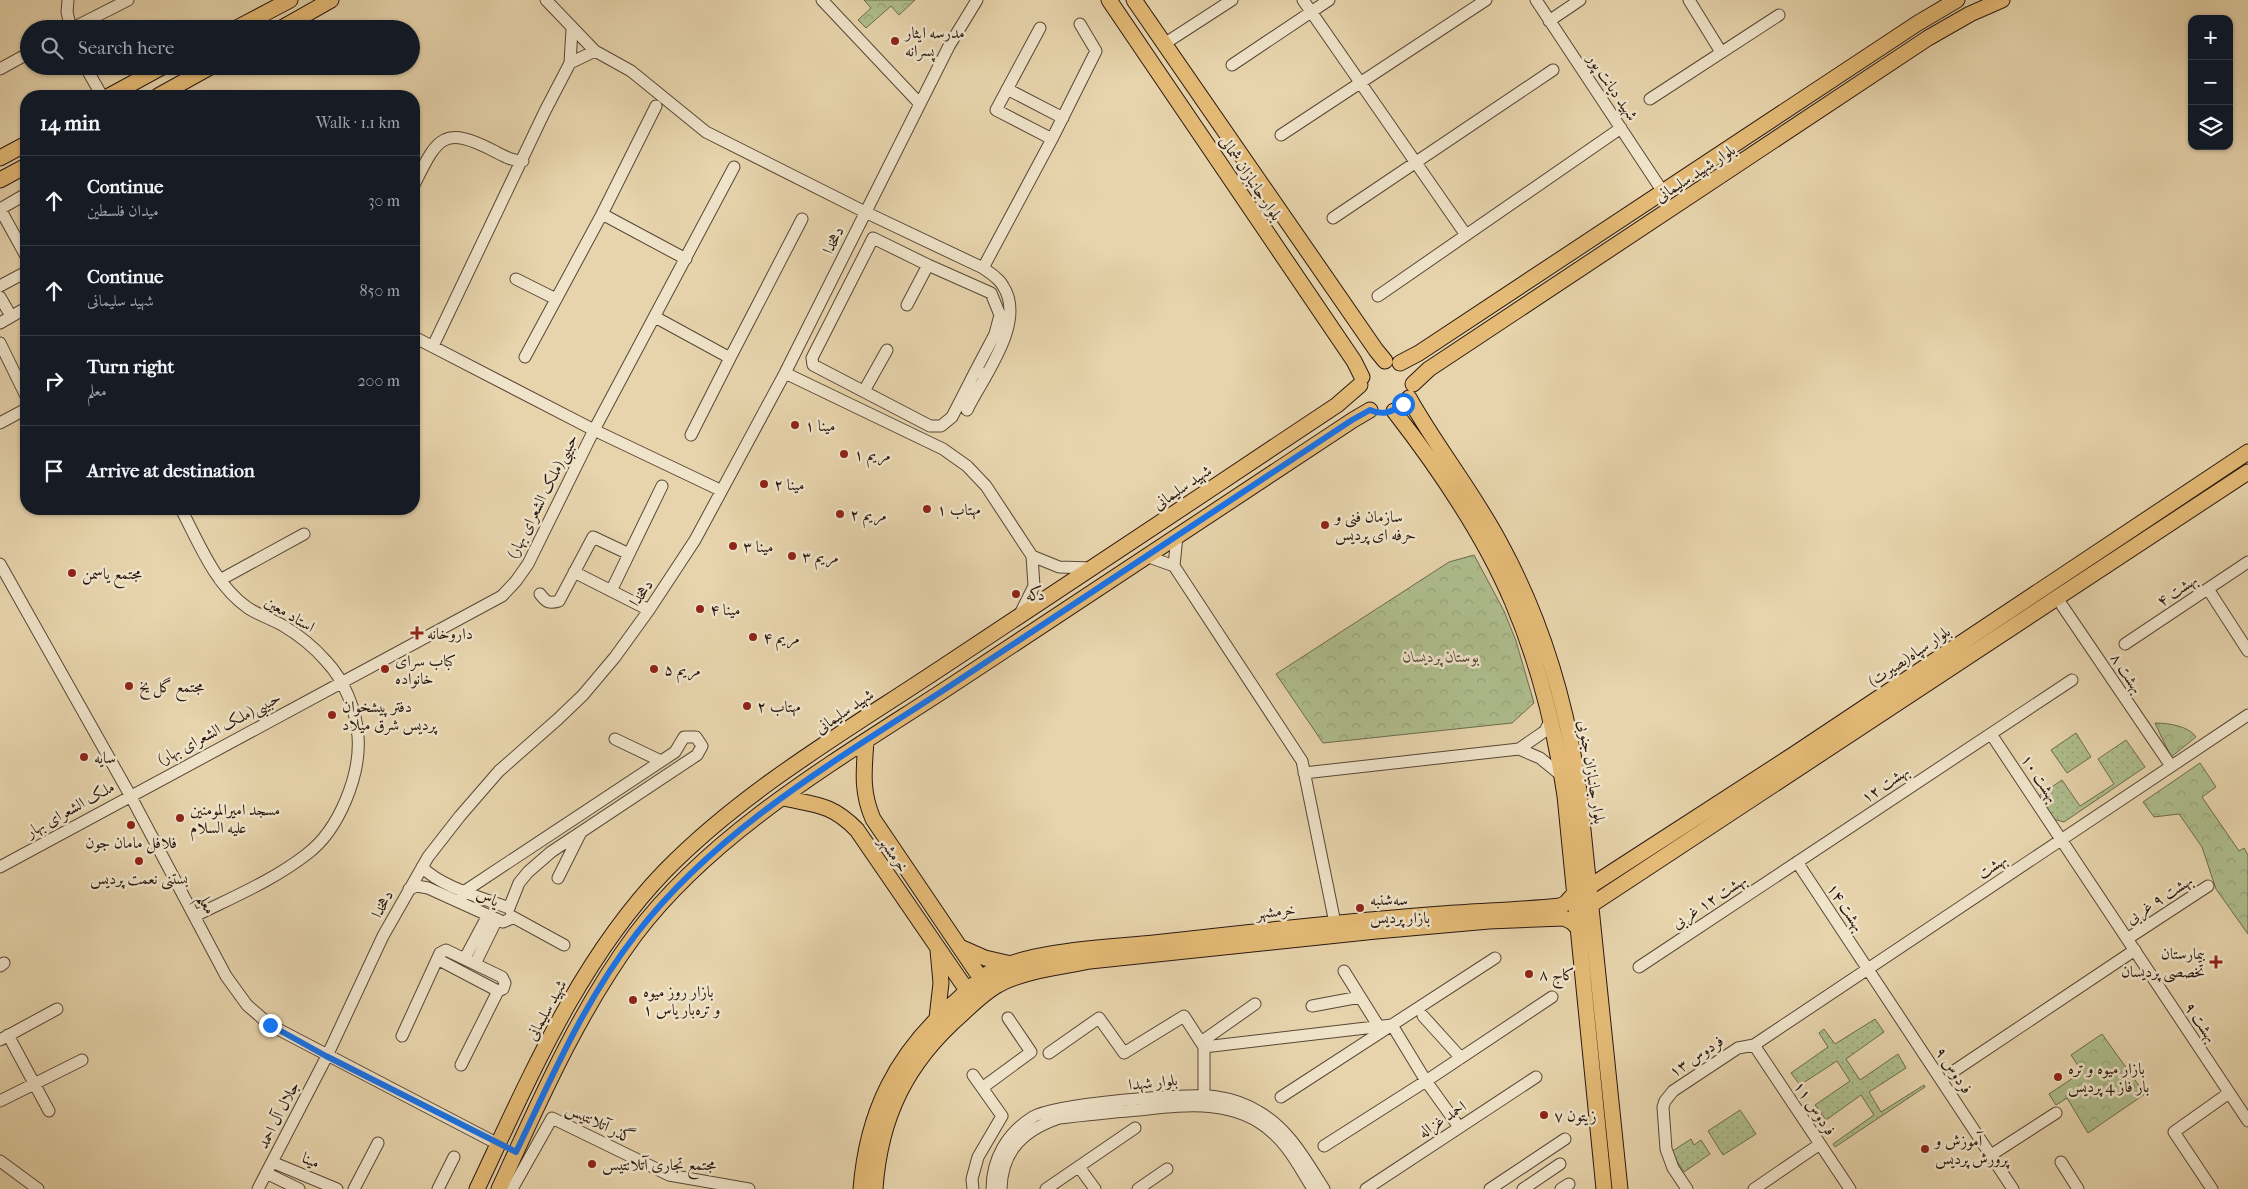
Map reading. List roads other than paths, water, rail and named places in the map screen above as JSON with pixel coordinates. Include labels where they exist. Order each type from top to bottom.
[{"type":"main road","points":[[253,20],[290,0]]},
{"type":"main road","points":[[296,20],[331,0]]},
{"type":"main road","name":"بلوار جانبازان شمالی","points":[[1109,0],[1354,361],[1361,381]]},
{"type":"main road","name":"بلوار جانبازان شمالی","points":[[1134,0],[1376,350],[1393,362]]},
{"type":"main road","name":"بلوار شهید سلیمانی","points":[[1393,362],[1419,353],[1918,23],[1957,0]]},
{"type":"main road","name":"بلوار شهید سلیمانی","points":[[1411,391],[1429,369],[1928,38],[1970,14],[2002,0]]},
{"type":"main road","points":[[120,90],[148,75]]},
{"type":"main road","points":[[169,90],[196,75]]},
{"type":"main road","points":[[1749,135],[1760,151]]},
{"type":"main road","points":[[0,158],[20,147]]},
{"type":"main road","points":[[0,180],[20,169]]},
{"type":"main road","points":[[1393,362],[1411,376],[1411,391],[1394,411],[1383,413],[1370,410],[1361,401],[1359,391],[1361,381],[1374,365],[1393,362]]},
{"type":"main road","name":"شهید سلیمانی","points":[[477,1189],[549,1040],[583,979],[623,922],[664,872],[729,812],[856,724],[1337,405],[1361,381]]},
{"type":"main road","name":"بلوار جانبازان جنوبی","points":[[1411,391],[1425,427],[1469,491],[1500,542],[1526,595],[1562,698],[1572,744],[1591,905],[1620,1189]]},
{"type":"main road","points":[[499,1189],[566,1047],[598,989],[636,934],[678,886],[742,827],[866,741],[1352,420],[1370,410]]},
{"type":"main road","name":"بلوار جانبازان جنوبی","points":[[1394,411],[1456,499],[1486,549],[1512,601],[1531,651],[1551,719],[1562,776],[1604,1189]]},
{"type":"main road","name":"بلوار سپاه(بصیرت)","points":[[1591,905],[2048,584],[2246,458]]},
{"type":"main road","name":"بلوار سپاه(بصیرت)","points":[[1589,888],[2057,598],[2248,472]]},
{"type":"main road","points":[[2048,584],[2057,598]]},
{"type":"main road","name":"خرمشهر","points":[[866,741],[863,782],[866,802],[873,819],[986,985]]},
{"type":"main road","name":"خرمشهر","points":[[783,798],[828,807],[845,818],[856,830],[971,997]]},
{"type":"main road","points":[[1574,894],[1563,912],[1578,929]]},
{"type":"main road","name":"خرمشهر","points":[[986,985],[998,985],[1045,970],[1090,961],[1563,912]]},
{"type":"main road","name":"خرمشهر","points":[[861,1189],[863,1160],[871,1127],[883,1095],[898,1064],[937,1018],[971,997],[986,985],[997,969],[1030,959],[1086,950],[1335,923],[1563,912]]},
{"type":"main road","points":[[960,946],[985,958],[1013,964]]},
{"type":"main road","points":[[937,1018],[941,983],[938,948]]},
{"type":"main road","name":"خرمشهر","points":[[874,1189],[877,1162],[884,1130],[895,1100],[910,1072],[971,997]]},
{"type":"main road","points":[[498,1144],[516,1152]]},
{"type":"street","points":[[68,0],[67,12],[69,20]]},
{"type":"street","points":[[89,20],[128,0]]},
{"type":"street","points":[[546,0],[595,51],[631,70],[706,132],[865,212],[983,268],[1004,287],[1011,308],[1008,332],[980,373],[952,417],[941,426],[930,426],[813,365],[812,358],[873,238],[991,293],[1000,314],[995,334],[980,373],[967,410]]},
{"type":"street","points":[[822,0],[920,104]]},
{"type":"street","name":"دهخدا","points":[[326,1056],[383,936],[422,867],[460,816],[499,772],[583,694],[615,657],[650,610],[695,540],[720,490],[785,373],[920,104],[977,0]]},
{"type":"street","points":[[1164,44],[1232,0]]},
{"type":"street","points":[[1303,0],[1466,235]]},
{"type":"street","points":[[1232,65],[1329,0]]},
{"type":"street","points":[[1281,134],[1486,0]]},
{"type":"street","name":"شهید دیانت پور","points":[[1536,0],[1663,192]]},
{"type":"street","points":[[1549,20],[1580,0]]},
{"type":"street","points":[[1689,0],[1721,52]]},
{"type":"street","points":[[1650,100],[1779,15]]},
{"type":"street","points":[[983,268],[1063,118],[1096,51],[1080,24]]},
{"type":"street","points":[[1040,28],[996,110],[1052,139]]},
{"type":"street","points":[[433,346],[545,111],[570,63],[572,29]]},
{"type":"street","points":[[570,63],[595,51]]},
{"type":"street","points":[[0,69],[20,58]]},
{"type":"street","points":[[1333,218],[1552,70]]},
{"type":"street","points":[[90,75],[99,90]]},
{"type":"street","points":[[1007,90],[1063,118]]},
{"type":"street","points":[[525,357],[602,214],[656,106]]},
{"type":"street","points":[[1378,296],[1621,128]]},
{"type":"street","points":[[420,173],[432,148],[447,139],[457,137],[472,139],[514,161],[522,161]]},
{"type":"street","name":"حبیبی(ملک الشعرای بهار)","points":[[130,795],[502,596],[528,564],[594,430],[734,167]]},
{"type":"street","points":[[20,197],[0,209],[20,245]]},
{"type":"street","points":[[602,214],[686,259]]},
{"type":"street","points":[[691,435],[802,220]]},
{"type":"street","points":[[907,305],[928,265]]},
{"type":"street","points":[[0,286],[20,275]]},
{"type":"street","points":[[516,279],[556,299]]},
{"type":"street","points":[[0,297],[11,316]]},
{"type":"street","points":[[0,324],[20,311]]},
{"type":"street","points":[[655,317],[730,358]]},
{"type":"street","points":[[420,340],[594,430],[720,490]]},
{"type":"street","points":[[0,343],[20,384]]},
{"type":"street","points":[[864,391],[887,350]]},
{"type":"street","points":[[785,373],[943,449],[966,466],[986,486],[1032,556],[1034,586],[1019,617]]},
{"type":"street","points":[[0,423],[20,412]]},
{"type":"street","points":[[611,591],[662,486]]},
{"type":"street","name":"استاد معین","points":[[184,515],[220,580],[248,607],[310,644],[328,662],[341,681],[355,716],[358,736],[357,758],[352,780],[341,810],[327,832],[309,853],[252,887],[195,916]]},
{"type":"street","points":[[220,580],[304,534]]},
{"type":"street","points":[[1174,566],[1177,536]]},
{"type":"street","points":[[540,594],[546,601],[553,603],[559,601],[593,537],[629,554]]},
{"type":"street","points":[[1032,556],[1059,567],[1093,568]]},
{"type":"street","points":[[1146,556],[1174,566],[1302,761],[1335,923]]},
{"type":"street","name":"بهشت ۴","points":[[2125,644],[2248,562]]},
{"type":"street","name":"معلم","points":[[0,564],[130,795],[226,976],[247,1005],[270,1025],[326,1056],[498,1144]]},
{"type":"street","points":[[574,572],[650,610]]},
{"type":"street","points":[[2208,589],[2248,651]]},
{"type":"street","name":"بهشت ۸","points":[[2057,598],[2171,766]]},
{"type":"street","name":"بهشت ۱۲","points":[[1797,862],[2072,680]]},
{"type":"street","name":"بهشت","points":[[1754,1045],[2248,715]]},
{"type":"street","points":[[1304,773],[1518,749],[1544,731],[1551,719]]},
{"type":"street","name":"بهشت ۱۰","points":[[1991,734],[2061,840]]},
{"type":"street","points":[[459,902],[465,890],[675,752],[684,737],[696,737],[702,746],[698,755],[581,832],[558,878]]},
{"type":"street","points":[[616,739],[661,761]]},
{"type":"street","points":[[1518,749],[1540,758],[1562,776]]},
{"type":"street","name":"ملک الشعرای بهار","points":[[0,867],[130,795]]},
{"type":"street","name":"یاس","points":[[422,867],[430,875],[509,908],[519,883],[528,872],[551,852],[581,832]]},
{"type":"street","name":"بهشت ۹","points":[[2061,840],[2248,1121]]},
{"type":"street","name":"بهشت ۱۲ غربی","points":[[1639,967],[1797,862]]},
{"type":"street","name":"بهشت ۱۴","points":[[1797,862],[1867,969]]},
{"type":"street","name":"یاس","points":[[409,888],[417,886],[428,888],[496,919]]},
{"type":"street","name":"بهشت ۹ غربی","points":[[2127,939],[2208,886]]},
{"type":"street","points":[[470,961],[496,919],[510,920],[511,916],[564,945]]},
{"type":"street","points":[[402,1036],[439,960],[440,954],[446,950],[470,961],[502,977],[505,984],[503,989],[498,991],[461,1065]]},
{"type":"street","points":[[1954,1071],[2135,950]]},
{"type":"street","points":[[1281,1097],[1495,958]]},
{"type":"street","points":[[439,960],[498,991]]},
{"type":"street","name":"فردوس ۹","points":[[1867,969],[2013,1189]]},
{"type":"street","points":[[1344,971],[1379,1027]]},
{"type":"street","points":[[1312,1006],[1360,997]]},
{"type":"street","points":[[1324,1146],[1552,997]]},
{"type":"street","points":[[1202,1044],[1255,1004]]},
{"type":"street","points":[[50,1112],[34,1083],[4,1038],[57,1009]]},
{"type":"street","points":[[1049,1053],[1099,1018],[1124,1053],[1184,1016],[1202,1044],[1204,1096]]},
{"type":"street","points":[[1423,1016],[1461,1058]]},
{"type":"street","points":[[982,1088],[1031,1052],[1008,1018]]},
{"type":"street","points":[[1202,1044],[1392,1025]]},
{"type":"street","points":[[1392,1025],[1426,1081],[1459,1127]]},
{"type":"street","name":"فردوس ۱۱","points":[[1754,1045],[1850,1189]]},
{"type":"street","name":"فردوس ۱۳","points":[[1687,1189],[1673,1168],[1666,1149],[1663,1107],[1665,1101],[1674,1091],[1738,1048],[1754,1045]]},
{"type":"street","name":"جلال آل احمد","points":[[258,1189],[326,1056]]},
{"type":"street","points":[[0,1101],[82,1060]]},
{"type":"street","points":[[973,1075],[1002,1116],[978,1157],[972,1179],[973,1189]]},
{"type":"street","name":"احمد غزاله","points":[[1366,1189],[1536,1077]]},
{"type":"street","points":[[2212,1189],[2174,1132],[2229,1093]]},
{"type":"street","name":"بلوار شهدا","points":[[1001,1189],[1002,1176],[1008,1155],[1021,1138],[1039,1125],[1091,1110],[1190,1095],[1238,1102],[1260,1112],[1280,1126],[1295,1144],[1324,1189]]},
{"type":"street","name":"بلوار شهدا","points":[[992,1189],[992,1174],[1000,1151],[1014,1131],[1034,1116],[1057,1109],[1091,1110],[1190,1105],[1214,1106],[1235,1111],[1255,1120],[1273,1133],[1288,1150],[1313,1189]]},
{"type":"street","points":[[1991,1155],[2056,1113]]},
{"type":"street","name":"گذر آتلانتیس","points":[[512,1189],[552,1118],[669,1175],[749,1189]]},
{"type":"street","points":[[1046,1189],[1135,1128]]},
{"type":"street","points":[[1490,1189],[1565,1139]]},
{"type":"street","points":[[354,1189],[378,1143]]},
{"type":"street","points":[[1754,1189],[1820,1144]]},
{"type":"street","points":[[438,1189],[454,1157]]},
{"type":"street","points":[[0,1161],[38,1189]]},
{"type":"street","name":"مینا","points":[[272,1162],[337,1189]]},
{"type":"street","points":[[2061,1162],[2078,1189]]},
{"type":"street","points":[[1523,1189],[1560,1164]]},
{"type":"street","points":[[1079,1167],[1095,1189]]},
{"type":"street","points":[[1138,1189],[1167,1169]]},
{"type":"street","name":"مینا","points":[[266,1173],[299,1189]]},
{"type":"place","name":"مدرسه ایثار پسرانه","points":[[895,41]]},
{"type":"place","name":"مینا ۱","points":[[795,425]]},
{"type":"place","name":"مریم ۱","points":[[844,454]]},
{"type":"place","name":"مینا ۲","points":[[764,484]]},
{"type":"place","name":"مهتاب ۱","points":[[927,509]]},
{"type":"place","name":"مریم ۲","points":[[840,514]]},
{"type":"place","name":"سازمان فنی و حرفه ای پردیس","points":[[1325,525]]},
{"type":"place","name":"مینا ۳","points":[[733,546]]},
{"type":"place","name":"مریم ۳","points":[[792,556]]},
{"type":"place","name":"مجتمع یاسمن","points":[[72,573]]},
{"type":"place","name":"دکه","points":[[1016,594]]},
{"type":"place","name":"مینا ۴","points":[[700,609]]},
{"type":"place","name":"داروخانه","points":[[417,633]]},
{"type":"place","name":"مریم ۴","points":[[753,637]]},
{"type":"place","name":"کباب سرای خانواده","points":[[385,669]]},
{"type":"place","name":"مریم ۵","points":[[654,669]]},
{"type":"place","name":"مجتمع گل یخ","points":[[129,686]]},
{"type":"place","name":"مهتاب ۲","points":[[747,706]]},
{"type":"place","name":"دفتر پیشخوان پردیس شرق میلاد","points":[[332,715]]},
{"type":"place","name":"سایه","points":[[84,757]]},
{"type":"place","name":"مسجد امیرالمومنین علیه السلام","points":[[180,818]]},
{"type":"place","name":"فلافل مامان جون","points":[[131,825]]},
{"type":"place","name":"بستنی نعمت پردیس","points":[[139,861]]},
{"type":"place","name":"سه‌شنبه بازار پردیس","points":[[1360,908]]},
{"type":"place","name":"بیمارستان تخصصی پردیسان","points":[[2216,962]]},
{"type":"place","name":"کاج ۸","points":[[1529,974]]},
{"type":"place","name":"بازار روز میوه و تره‌بار یاس ۱","points":[[633,1000]]},
{"type":"place","name":"بازار میوه و تره بار فاز 4 پردیس","points":[[2058,1077]]},
{"type":"place","name":"زیتون ۷","points":[[1544,1115]]},
{"type":"place","name":"آموزش و پرورش پردیس","points":[[1925,1149]]},
{"type":"place","name":"مجتمع تجاری آتلانتیس","points":[[592,1164]]},
{"type":"park label","name":"بوستان پردیسان","points":[[1441,656]]}]
